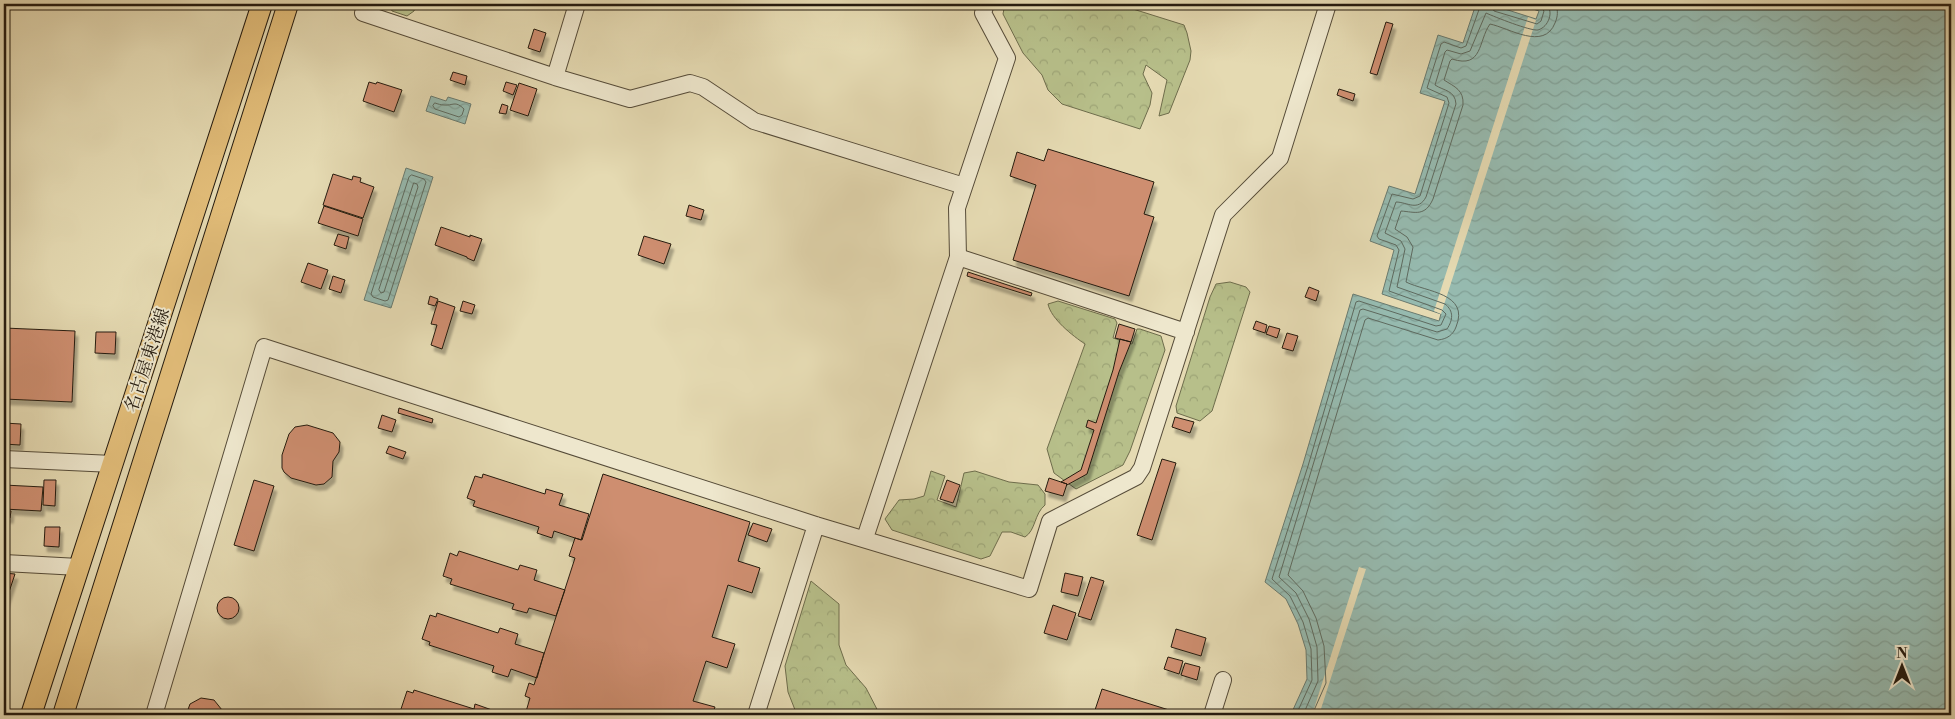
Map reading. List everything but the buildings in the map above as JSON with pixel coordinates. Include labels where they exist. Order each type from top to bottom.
[{"type":"main road","name":"名古屋東港線","points":[[31,715],[262,4]]},
{"type":"main road","name":"名古屋東港線","points":[[63,715],[288,4]]},
{"type":"street","points":[[366,4],[363,13],[630,99],[690,83],[703,87],[754,121],[964,186]]},
{"type":"street","points":[[555,76],[577,4]]},
{"type":"street","points":[[865,538],[958,257],[957,208],[1007,58],[983,13],[986,4]]},
{"type":"street","points":[[154,715],[264,347],[816,525],[865,538],[1029,589],[1050,521],[1136,477],[1142,468],[1223,215],[1280,158],[1328,4]]},
{"type":"street","points":[[958,257],[1186,332]]},
{"type":"street","points":[[4,459],[113,464]]},
{"type":"street","points":[[756,715],[816,525]]},
{"type":"street","points":[[4,562],[78,567]]},
{"type":"street","points":[[1212,715],[1223,680]]},
{"type":"green space","points":[[389,4],[416,4],[414,11],[407,16],[392,11]]},
{"type":"green space","points":[[1005,4],[1117,4],[1184,25],[1191,51],[1190,60],[1169,113],[1159,116],[1167,80],[1146,65],[1143,74],[1152,93],[1150,105],[1140,129],[1062,104],[1048,90],[1042,75],[1023,53],[1003,14]]},
{"type":"green space","points":[[1230,282],[1246,287],[1250,292],[1212,411],[1200,421],[1177,413],[1176,406],[1210,297],[1216,284]]},
{"type":"green space","points":[[1058,301],[1115,319],[1117,323],[1113,338],[1132,344],[1137,329],[1161,336],[1165,350],[1130,451],[1123,465],[1076,489],[1054,473],[1047,449],[1085,344],[1069,332],[1053,315],[1048,304]]},
{"type":"green space","points":[[931,471],[945,476],[937,500],[956,507],[964,473],[975,471],[1009,482],[1038,485],[1045,494],[1045,505],[1041,509],[1029,534],[1025,537],[1011,532],[1002,532],[990,556],[981,559],[892,530],[885,519],[899,500],[924,496]]},
{"type":"green space","points":[[811,581],[839,604],[839,645],[846,665],[866,688],[880,715],[797,715],[788,692],[785,666]]},
{"type":"water","points":[[1476,4],[1489,4],[1536,19],[1539,11],[1518,4],[1951,4],[1951,715],[1289,715],[1307,679],[1306,650],[1298,624],[1286,599],[1265,582],[1303,464],[1353,294],[1439,321],[1441,314],[1382,294],[1394,250],[1370,241],[1389,186],[1415,194],[1445,101],[1420,93],[1438,35],[1463,43]]},
{"type":"water","points":[[431,96],[446,101],[448,97],[471,104],[465,124],[426,111]]},
{"type":"water","points":[[406,168],[433,177],[391,308],[364,300]]},
{"type":"pier","points":[[1528,17],[1536,20],[1441,314],[1434,311]]},
{"type":"pier","points":[[1359,567],[1366,569],[1319,715],[1312,715]]}]
